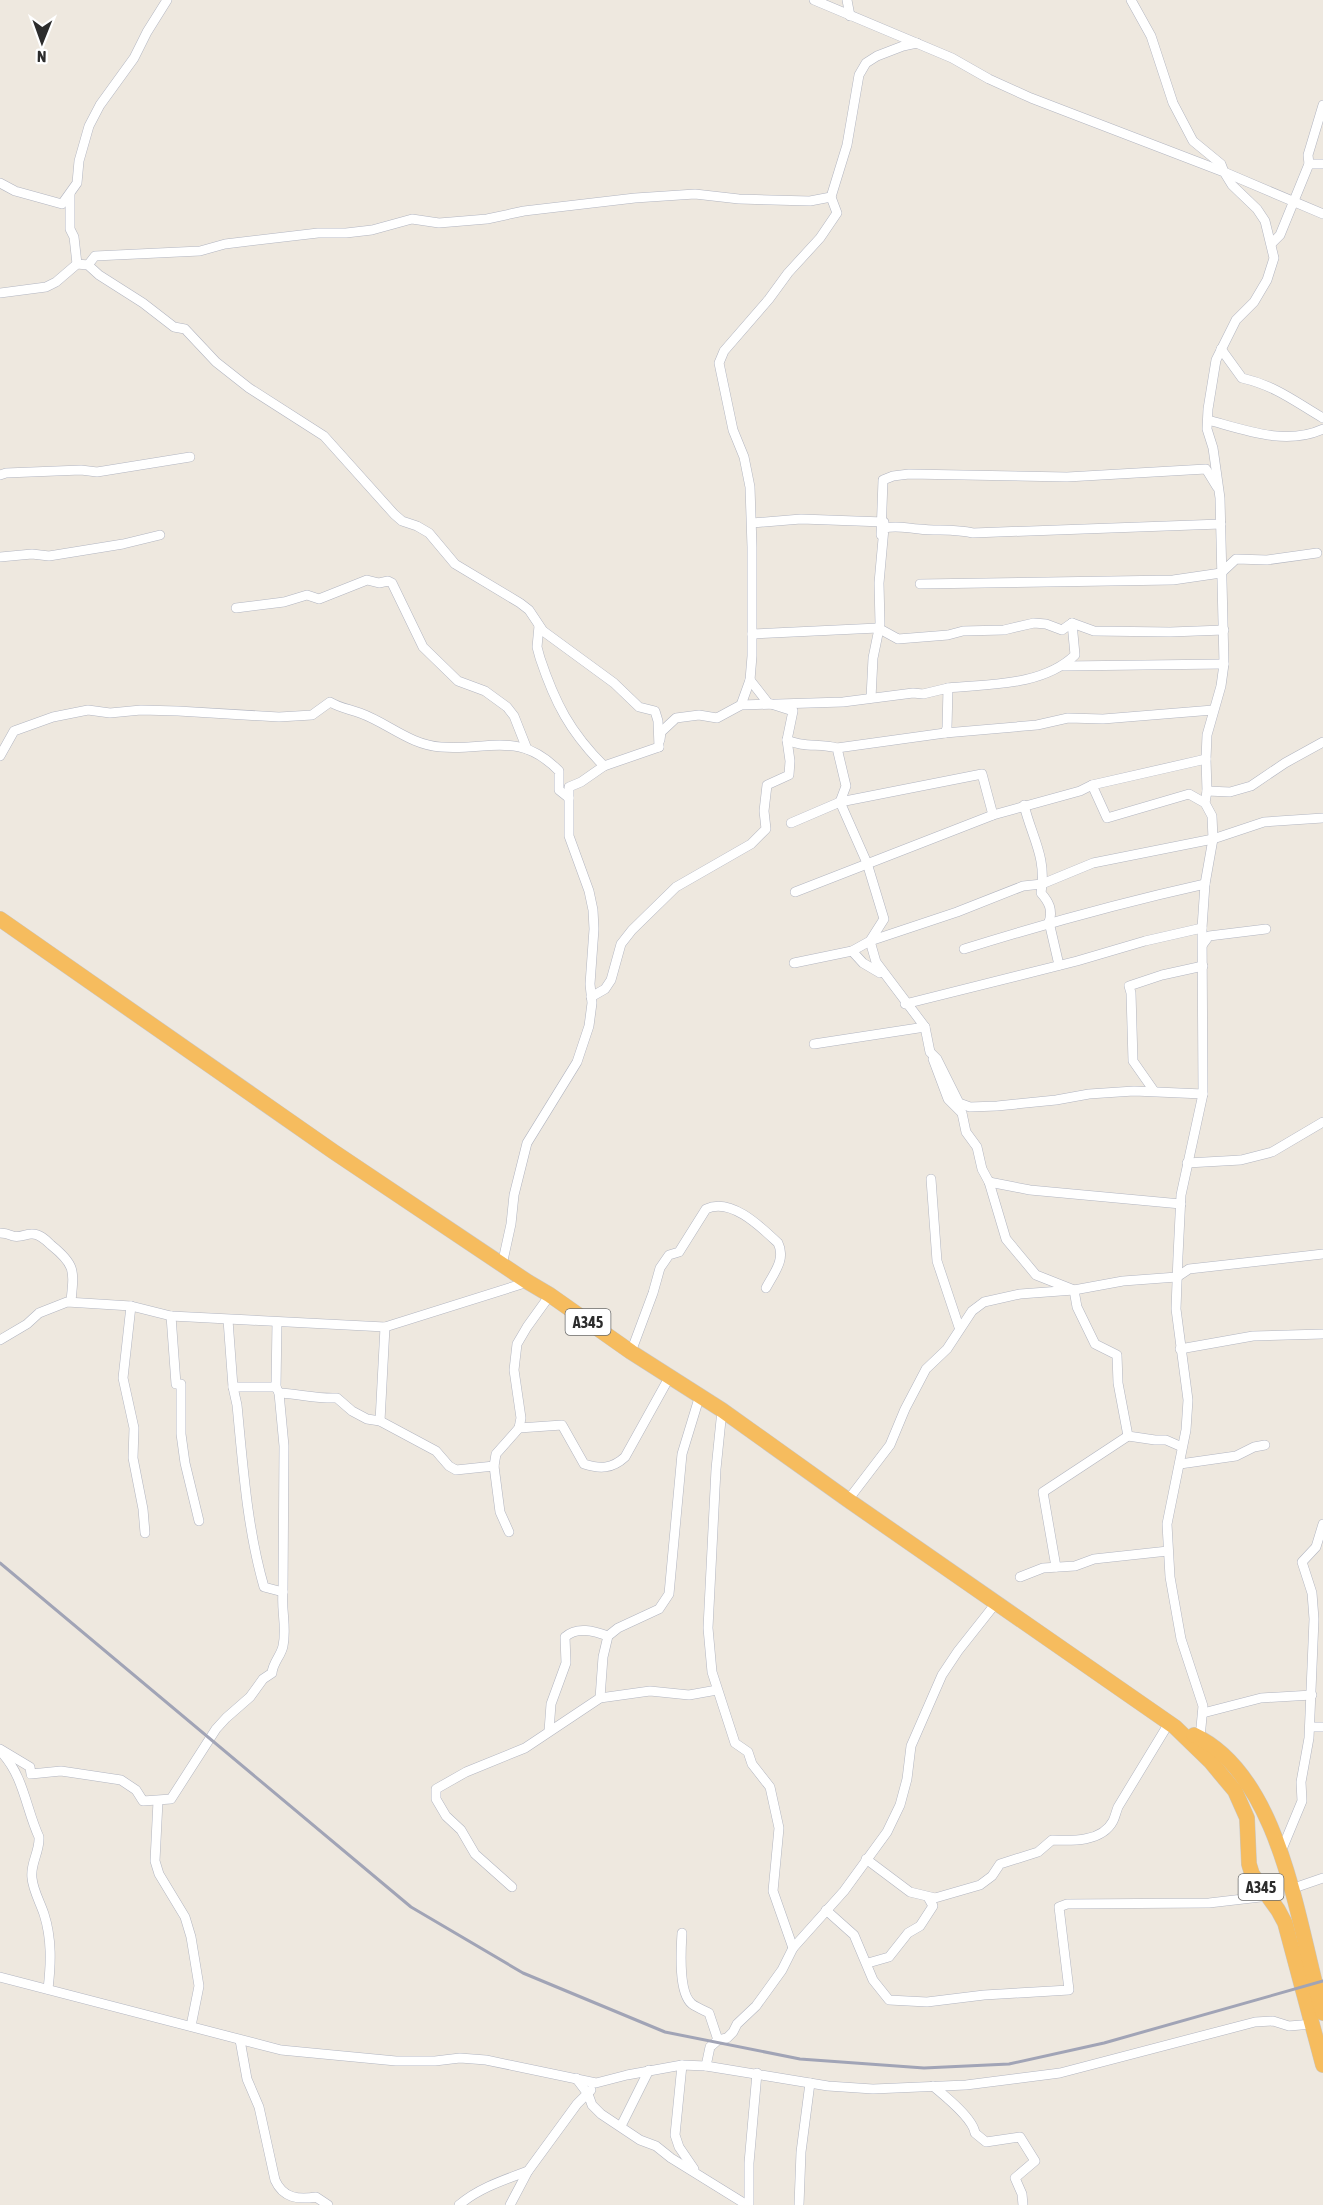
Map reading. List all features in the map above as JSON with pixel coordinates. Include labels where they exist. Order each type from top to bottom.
[{"type":"highway","name":"A345","points":[[0,919],[334,1152],[550,1295],[631,1352],[722,1410],[1172,1725],[1210,1761],[1235,1791],[1247,1818],[1249,1864],[1252,1874],[1269,1896],[1285,1923],[1318,2018]]},
{"type":"highway","name":"A345","points":[[1172,1725],[1200,1738],[1232,1765],[1261,1804],[1270,1824],[1291,1890],[1318,2018],[1323,2065]]},
{"type":"street","points":[[62,204],[77,183],[79,161],[89,126],[100,105],[134,58],[167,0]]},
{"type":"street","points":[[814,0],[917,43],[1031,98],[1224,172],[1323,214]]},
{"type":"street","points":[[846,0],[850,16]]},
{"type":"street","points":[[1131,0],[1151,36],[1173,103],[1193,141],[1221,164],[1232,185],[1257,209],[1265,221],[1274,258],[1268,280],[1254,302],[1236,320],[1216,360],[1208,420],[1207,429],[1213,448],[1219,491],[1224,664],[1221,686],[1207,735],[1205,803]]},
{"type":"street","points":[[741,705],[750,680],[752,634],[750,487],[744,457],[733,429],[719,363],[724,351],[832,222],[837,213],[831,197],[847,145],[858,75],[866,63],[877,56],[917,43]]},
{"type":"street","points":[[1272,243],[1280,235],[1309,164],[1308,155],[1323,105]]},
{"type":"street","points":[[1309,164],[1323,164]]},
{"type":"street","points":[[0,183],[15,191],[62,204]]},
{"type":"street","points":[[70,194],[70,229]]},
{"type":"street","points":[[88,265],[95,256],[200,251],[225,244],[318,233],[372,230],[412,219],[440,223],[487,219],[524,211],[635,198],[695,194],[740,199],[810,201],[831,197]]},
{"type":"street","points":[[62,204],[74,237],[77,264]]},
{"type":"street","points":[[0,293],[46,287],[56,282],[77,264],[88,265],[174,327],[185,329],[216,362],[249,388],[324,436],[393,514],[402,521],[429,533],[455,564],[520,603],[529,610],[539,626],[614,683],[639,707],[655,711],[658,721],[659,747]]},
{"type":"street","points":[[0,284],[15,290]]},
{"type":"street","points":[[1221,349],[1242,378],[1263,383],[1289,395],[1323,418]]},
{"type":"street","points":[[1208,420],[1263,435],[1308,436],[1323,429]]},
{"type":"street","points":[[0,475],[81,470],[97,472],[190,457]]},
{"type":"street","points":[[871,698],[873,658],[880,624],[883,480],[909,474],[1068,477],[1206,469],[1219,491]]},
{"type":"street","points":[[752,523],[801,519],[914,524]]},
{"type":"street","points":[[880,576],[884,528],[897,525],[917,529],[959,530],[973,533],[1221,524]]},
{"type":"street","points":[[0,557],[32,554],[49,556],[123,544],[160,535]]},
{"type":"street","points":[[920,585],[1173,580],[1221,573],[1236,559],[1267,560],[1317,553]]},
{"type":"street","points":[[236,608],[284,602],[307,596],[319,599],[367,580],[392,583],[423,647],[458,681],[485,691],[507,707],[514,716],[527,749]]},
{"type":"street","points":[[752,634],[878,628],[898,639],[948,635],[963,631],[1004,630],[1034,623],[1046,624],[1062,630],[1072,623]]},
{"type":"street","points":[[1072,623],[1094,630],[1170,632],[1224,630]]},
{"type":"street","points":[[1064,666],[1075,655],[1072,623]]},
{"type":"street","points":[[539,626],[537,647],[540,658],[566,722],[604,766]]},
{"type":"street","points":[[659,747],[661,732],[676,718],[699,715],[717,718],[741,705],[843,702],[913,693],[923,694],[948,688],[1023,680],[1064,666],[1224,664]]},
{"type":"street","points":[[591,997],[605,989],[611,980],[616,954],[621,944],[632,930],[676,887],[751,844],[766,830],[764,811],[767,785],[789,775],[787,740],[793,711],[768,703],[750,680]]},
{"type":"street","points":[[945,733],[948,688]]},
{"type":"street","points":[[0,756],[14,731],[53,717],[88,710],[110,713],[141,710],[279,717],[312,716],[330,702],[344,710],[360,713],[413,740],[440,747],[506,744],[527,749],[550,762],[559,771],[559,790],[569,798]]},
{"type":"street","points":[[787,740],[808,746],[837,748],[945,733],[1037,725],[1068,718],[1104,719],[1213,710]]},
{"type":"street","points":[[1207,791],[1230,792],[1251,786],[1285,763],[1323,742]]},
{"type":"street","points":[[502,1265],[511,1224],[514,1195],[527,1143],[577,1062],[588,1026],[594,929],[593,910],[589,891],[569,836],[569,787],[581,782],[604,766],[659,747]]},
{"type":"street","points":[[837,748],[846,786],[840,802],[867,863],[884,919],[870,941],[876,962],[905,1004],[925,1027],[930,1052],[948,1099],[962,1113],[966,1132],[977,1147],[1005,1239],[1036,1275],[1074,1290]]},
{"type":"street","points":[[795,892],[993,815],[1080,791],[1092,785],[1206,759]]},
{"type":"street","points":[[791,823],[840,802],[982,774],[993,815]]},
{"type":"street","points":[[1092,785],[1107,818],[1189,794],[1205,803],[1212,816],[1212,839],[1205,884],[1202,928],[1203,1094],[1187,1163],[1181,1204],[1177,1277],[1176,1310],[1188,1400],[1180,1464],[1169,1503],[1167,1524],[1168,1551],[1181,1639],[1203,1706],[1200,1738]]},
{"type":"street","points":[[1024,805],[1030,829],[1038,843],[1042,858],[1041,893],[1049,902],[1051,915],[1049,922],[1059,965]]},
{"type":"street","points":[[794,963],[852,951],[870,941],[957,912],[1023,886],[1042,884],[1093,863],[1212,839],[1264,822],[1323,818]]},
{"type":"street","points":[[964,949],[1049,922],[1205,884]]},
{"type":"street","points":[[905,1004],[1202,928]]},
{"type":"street","points":[[1203,944],[1209,936],[1266,929]]},
{"type":"street","points":[[852,951],[863,963],[891,981]]},
{"type":"street","points":[[1154,1091],[1133,1061],[1129,986],[1162,975],[1203,966]]},
{"type":"street","points":[[814,1044],[925,1027]]},
{"type":"street","points":[[930,1052],[938,1059],[959,1103],[970,1107],[1056,1100]]},
{"type":"street","points":[[962,1113],[1113,1092],[1154,1091],[1203,1094]]},
{"type":"street","points":[[1187,1163],[1241,1160],[1272,1152],[1323,1122]]},
{"type":"street","points":[[931,1179],[937,1261],[959,1327]]},
{"type":"street","points":[[989,1182],[1030,1190],[1119,1196],[1181,1204]]},
{"type":"street","points":[[631,1352],[660,1268],[669,1255],[679,1252],[706,1209],[713,1206],[724,1206],[740,1212],[778,1243],[782,1258],[766,1288]]},
{"type":"street","points":[[0,1233],[13,1236],[31,1234],[41,1237],[66,1256],[71,1266],[73,1280],[71,1301]]},
{"type":"street","points":[[848,1500],[890,1446],[905,1409],[926,1369],[947,1349],[959,1327],[972,1311],[984,1302],[1123,1281],[1177,1277],[1189,1269],[1323,1254]]},
{"type":"street","points":[[0,1340],[27,1324],[39,1313],[71,1301],[131,1306],[171,1316],[385,1328],[528,1282]]},
{"type":"street","points":[[1074,1290],[1077,1306],[1095,1344],[1117,1355],[1118,1383],[1128,1436]]},
{"type":"street","points":[[509,1532],[500,1512],[494,1466],[496,1454],[519,1428],[521,1407],[514,1371],[517,1344],[550,1295]]},
{"type":"street","points":[[131,1306],[123,1378],[134,1428],[133,1458],[143,1509],[145,1533]]},
{"type":"street","points":[[171,1316],[176,1384],[181,1384],[181,1434],[199,1521]]},
{"type":"street","points":[[228,1320],[233,1387],[254,1554],[264,1587],[284,1592]]},
{"type":"street","points":[[0,1750],[30,1767],[31,1774],[61,1771],[121,1780],[136,1790],[143,1801],[171,1799],[216,1729],[272,1672],[273,1664],[280,1656],[284,1644],[285,1622],[281,1609],[284,1592],[284,1446],[278,1390],[277,1322]]},
{"type":"street","points":[[380,1421],[385,1328]]},
{"type":"street","points":[[1180,1349],[1252,1336],[1323,1334]]},
{"type":"street","points":[[519,1428],[562,1425],[584,1464],[596,1468],[618,1464],[625,1457],[670,1376]]},
{"type":"street","points":[[233,1387],[278,1390],[309,1395],[318,1399],[337,1398],[346,1407],[367,1419],[380,1421],[436,1451],[449,1466],[456,1470],[494,1466]]},
{"type":"street","points":[[600,1698],[603,1657],[608,1636],[618,1628],[659,1608],[669,1594],[682,1454],[700,1395]]},
{"type":"street","points":[[722,1410],[708,1628],[712,1672],[735,1743],[748,1752],[752,1764],[770,1787],[779,1828],[773,1891],[793,1948]]},
{"type":"street","points":[[1056,1567],[1043,1492],[1128,1436],[1166,1440],[1182,1447]]},
{"type":"street","points":[[1180,1464],[1236,1456],[1254,1447],[1265,1445]]},
{"type":"street","points":[[1280,1854],[1302,1801],[1301,1782],[1310,1726],[1314,1619],[1313,1602],[1302,1562],[1316,1547],[1323,1524]]},
{"type":"street","points":[[1020,1577],[1043,1568],[1075,1566],[1111,1557],[1168,1551]]},
{"type":"street","points":[[706,2066],[710,2047],[718,2040],[727,2038],[756,2006],[782,1970],[793,1948],[844,1891],[894,1820],[907,1779],[911,1746],[942,1675],[996,1603]]},
{"type":"street","points":[[549,1731],[552,1704],[566,1662],[565,1637],[570,1632],[580,1630],[608,1636]]},
{"type":"street","points":[[1312,1673],[1323,1672]]},
{"type":"street","points":[[512,1887],[475,1854],[460,1830],[446,1816],[436,1799],[436,1789],[466,1772],[525,1748],[600,1698],[650,1691],[689,1695],[717,1690]]},
{"type":"street","points":[[1203,1713],[1261,1698],[1312,1695]]},
{"type":"street","points":[[866,1858],[910,1892],[934,1898],[980,1885],[992,1876],[1000,1864],[1038,1852],[1052,1840],[1080,1841],[1102,1832],[1114,1820],[1118,1807],[1172,1725]]},
{"type":"street","points":[[1310,1726],[1323,1727]]},
{"type":"street","points":[[0,1750],[11,1762],[18,1776],[39,1837],[40,1847],[31,1868],[32,1882],[45,1916],[50,1946],[48,1989]]},
{"type":"street","points":[[158,1801],[155,1861],[159,1874],[184,1917],[191,1937],[199,1986],[191,2026]]},
{"type":"street","points":[[1291,1890],[1323,1878]]},
{"type":"street","points":[[826,1910],[854,1935],[868,1963],[873,1980],[889,2000],[927,2002],[1069,1990],[1059,1907],[1067,1904],[1209,1903],[1269,1896]]},
{"type":"street","points":[[868,1963],[889,1957],[908,1933],[920,1926],[933,1906],[928,1897]]},
{"type":"street","points":[[682,1933],[682,1985],[691,2003],[709,2013],[718,2040]]},
{"type":"street","points":[[0,1977],[281,2050],[396,2061],[435,2061],[460,2058],[486,2060],[596,2083],[649,2070],[682,2065],[706,2066],[810,2083],[873,2089],[966,2085],[1060,2073],[1255,2022],[1273,2021],[1289,2025],[1318,2018]]},
{"type":"street","points":[[240,2040],[247,2079],[259,2107],[275,2180],[279,2188],[295,2201],[316,2197],[328,2205]]},
{"type":"street","points":[[682,2065],[675,2135],[679,2147],[695,2171]]},
{"type":"street","points":[[621,2126],[649,2070]]},
{"type":"street","points":[[748,2205],[749,2163],[757,2073]]},
{"type":"street","points":[[576,2078],[588,2094],[592,2105],[601,2114],[748,2205]]},
{"type":"street","points":[[510,2205],[528,2171],[577,2104],[596,2083]]},
{"type":"street","points":[[799,2205],[801,2152],[810,2083]]},
{"type":"street","points":[[933,2086],[949,2098],[974,2125],[975,2133],[986,2142],[1020,2137],[1035,2161],[1015,2178],[1022,2194],[1023,2205]]},
{"type":"street","points":[[459,2205],[479,2191],[528,2171]]},
{"type":"railway","points":[[0,1563],[411,1907],[523,1973],[665,2032],[800,2059],[924,2068],[1009,2064],[1104,2043],[1323,1981]]}]
